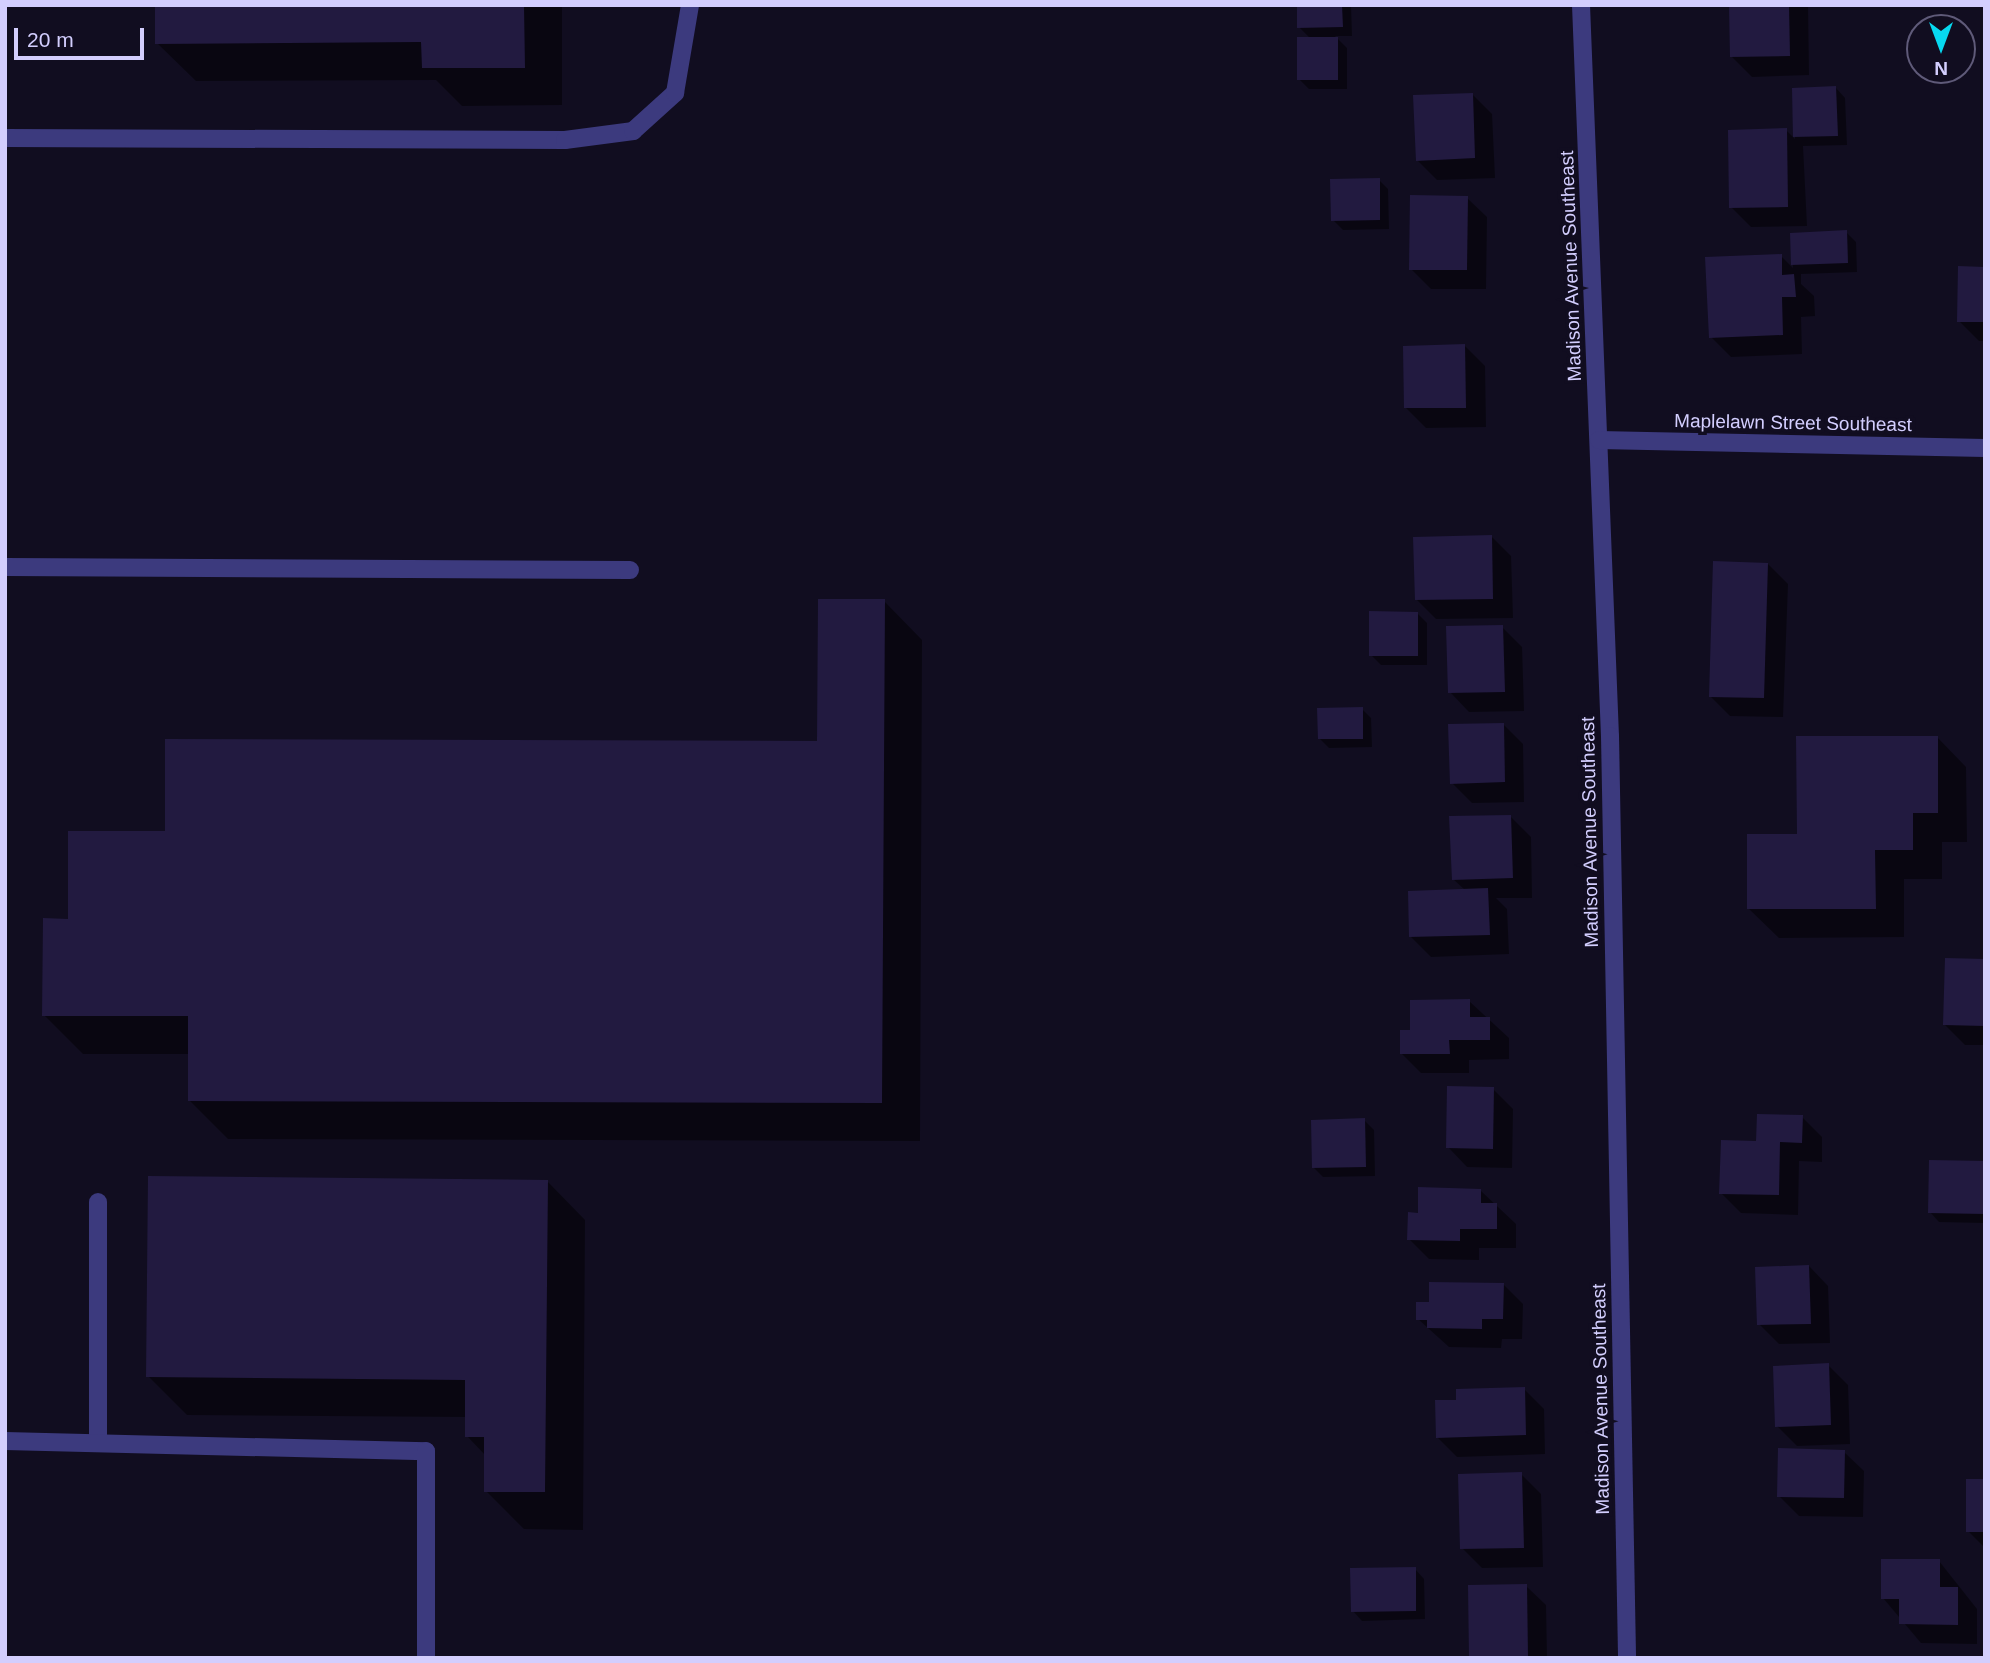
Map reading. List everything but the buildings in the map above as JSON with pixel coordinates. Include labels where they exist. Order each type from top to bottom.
[{"type":"street","points":[[5,138],[565,140],[633,131],[675,93],[690,5]]},
{"type":"street","name":"Madison Avenue Southeast","points":[[1581,5],[1600,440],[1627,1658]]},
{"type":"street","name":"Maplelawn Street Southeast","points":[[1600,440],[1985,448]]},
{"type":"street","points":[[5,567],[630,570]]},
{"type":"street","points":[[98,1202],[98,1443]]},
{"type":"street","points":[[5,1441],[426,1451],[426,1658]]}]
